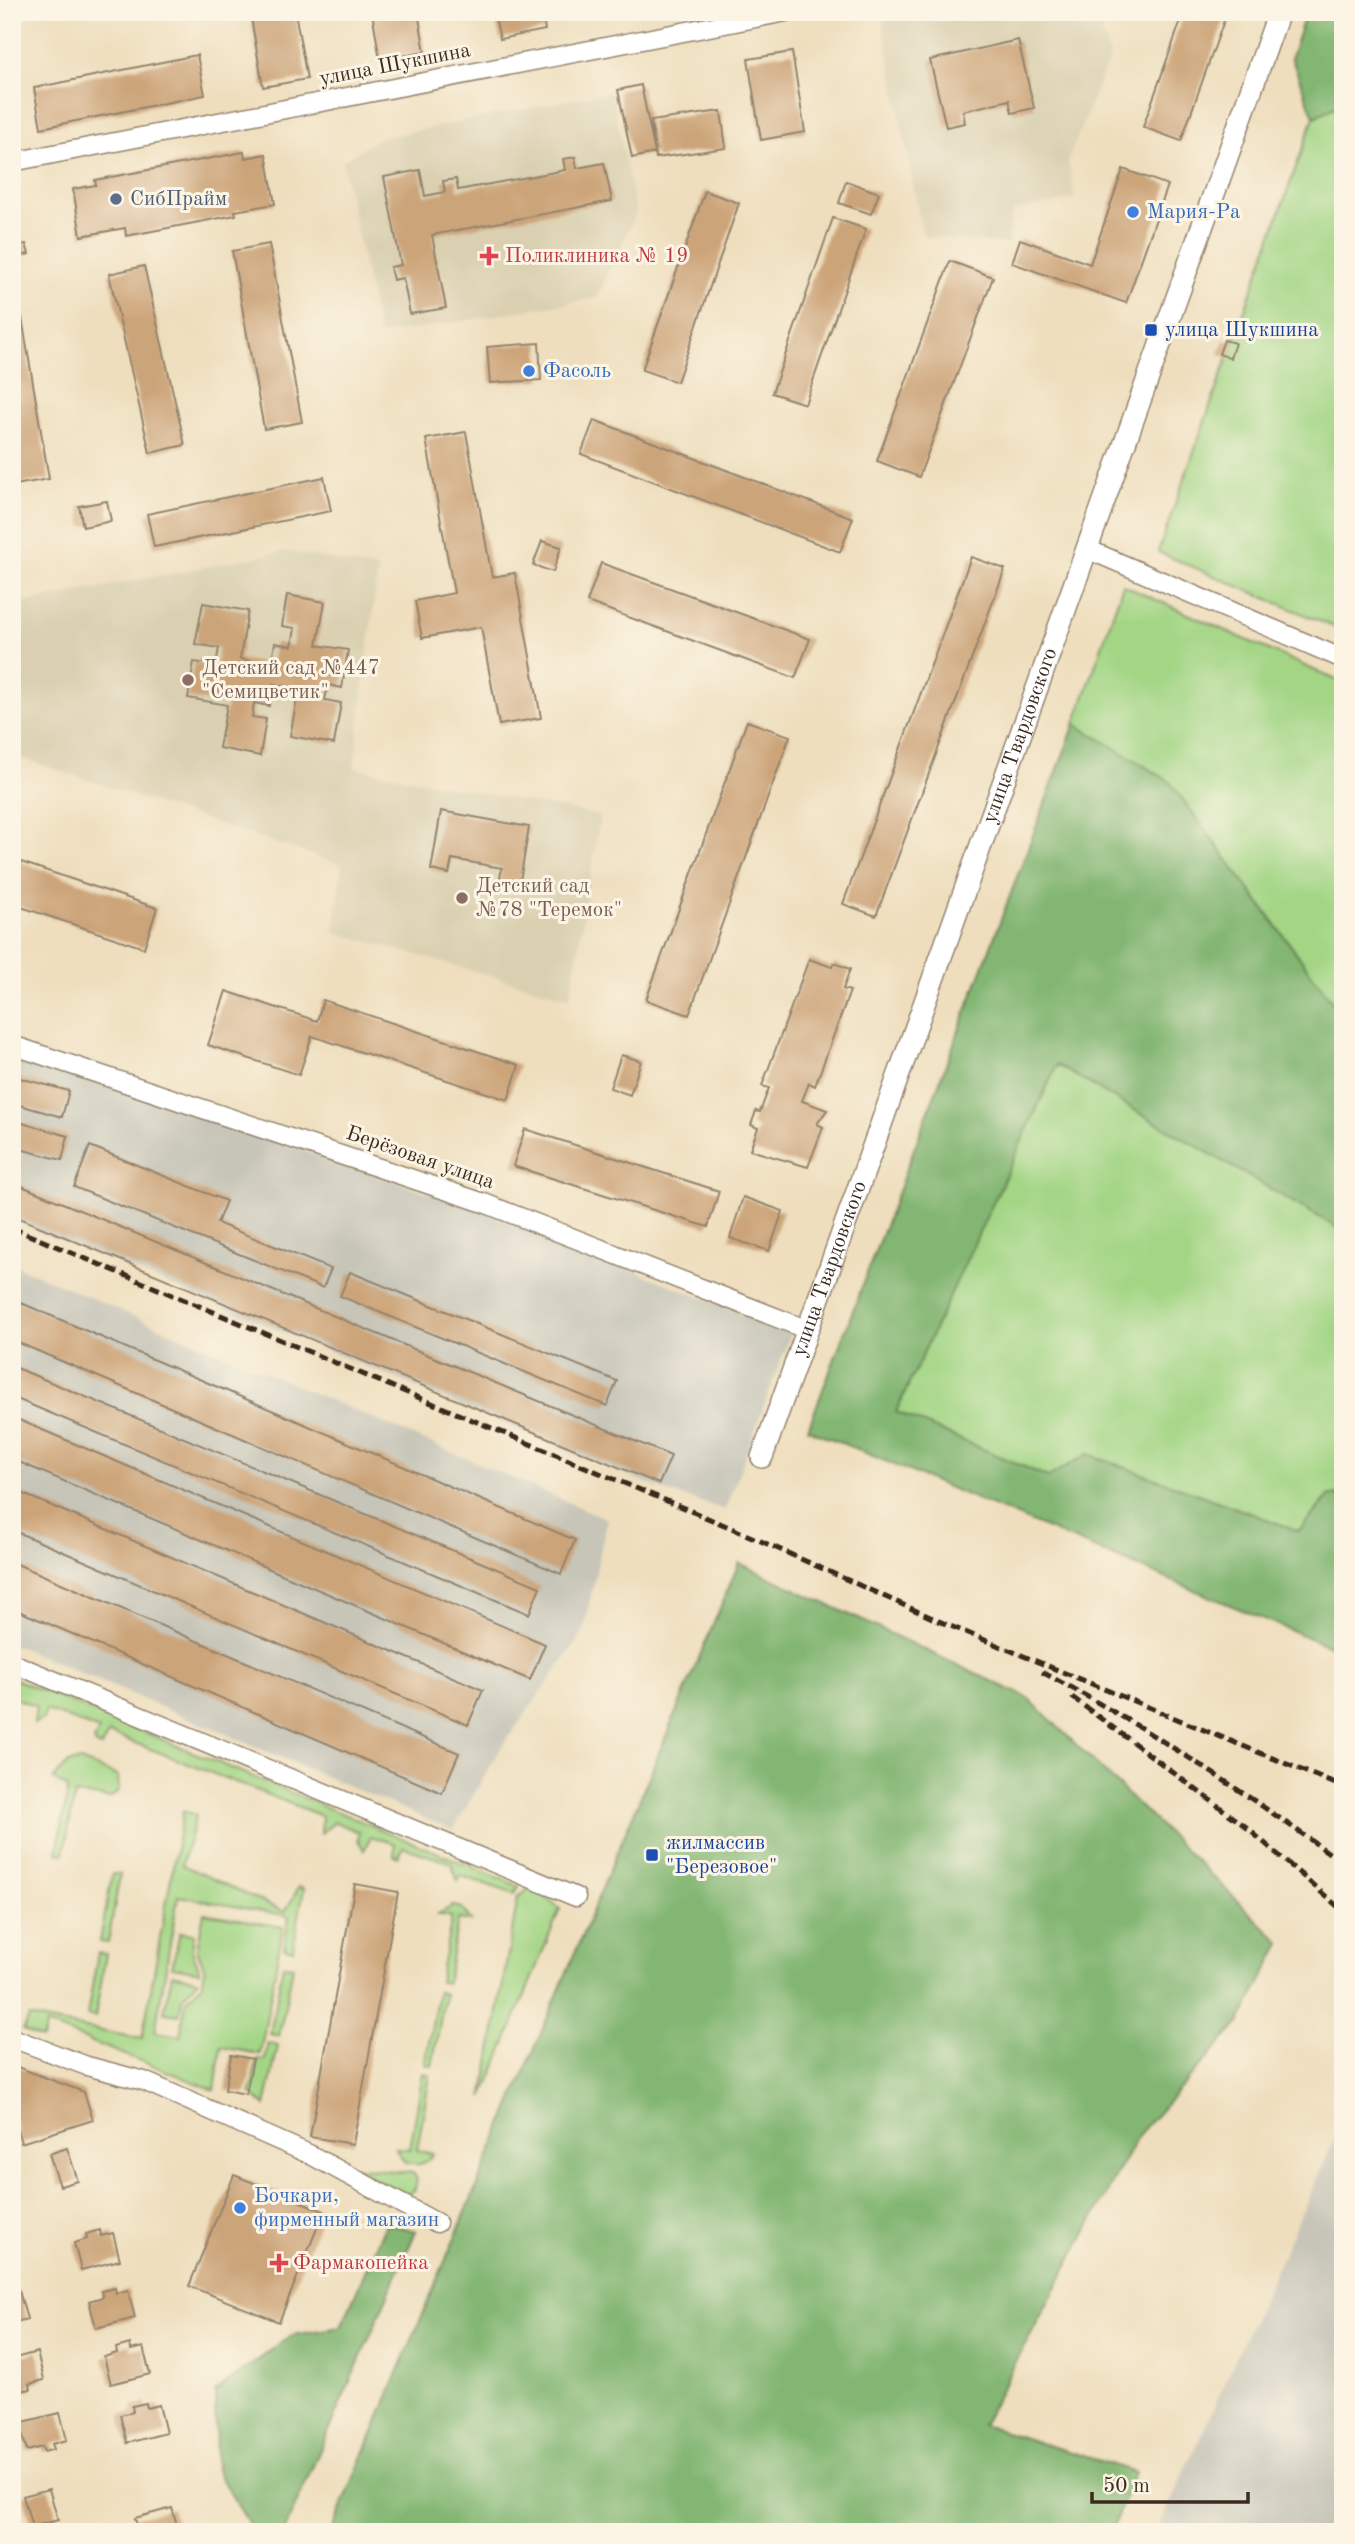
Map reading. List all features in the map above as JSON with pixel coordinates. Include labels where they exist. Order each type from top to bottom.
[{"type":"street","name":"улица Шукшина","points":[[12,162],[786,12]]},
{"type":"street","name":"улица Твардовского","points":[[762,1457],[1279,12]]},
{"type":"street","points":[[1087,549],[1343,659]]},
{"type":"street","name":"Берёзовая улица","points":[[12,1045],[484,1203],[808,1330]]},
{"type":"street","points":[[12,1663],[576,1897]]},
{"type":"street","points":[[12,2038],[87,2066],[144,2081],[193,2102],[309,2154],[438,2223]]},
{"type":"shaded area","points":[[881,12],[1090,12],[1092,29],[1101,28],[1110,56],[1068,160],[1075,199],[1012,211],[1008,244],[923,236]]},
{"type":"shaded area","name":"Поликлиника № 19","points":[[611,92],[636,213],[596,298],[379,335],[342,161],[380,138]]},
{"type":"shaded area","name":"Детский сад №447 \"Семицветик\"","points":[[286,551],[378,569],[354,768],[600,816],[570,998],[334,932],[342,865],[12,755],[12,605]]},
{"type":"shaded area","points":[[12,1053],[481,1210],[791,1333],[725,1510],[666,1491],[12,1219]]},
{"type":"shaded area","points":[[12,1264],[607,1519],[583,1633],[501,1748],[453,1830],[12,1644]]},
{"type":"shaded area","points":[[1343,2121],[1343,2532],[1157,2532]]},
{"type":"green space","points":[[1306,12],[1343,12],[1343,103],[1314,117],[1291,57]]},
{"type":"green space","points":[[1343,103],[1343,631],[1158,552],[1314,117]]},
{"type":"green space","points":[[1123,585],[1343,683],[1343,1016],[1169,781],[1075,724]]},
{"type":"green space","points":[[1075,724],[1169,781],[1343,1016],[1343,1231],[1057,1065],[896,1412],[1048,1477],[1088,1454],[1299,1531],[1330,1495],[1343,1496],[1343,1652],[808,1429]]},
{"type":"green space","points":[[1057,1065],[1343,1231],[1343,1496],[1329,1495],[1299,1531],[1088,1454],[1048,1477],[895,1412]]},
{"type":"green space","points":[[739,1563],[1028,1698],[1281,1943],[1240,2022],[1138,2135],[982,2425],[1135,2472],[1111,2532],[331,2532]]},
{"type":"green space","points":[[12,1678],[519,1886],[515,1894],[461,1876],[458,1881],[451,1863],[403,1847],[398,1857],[394,1856],[395,1844],[371,1836],[364,1850],[358,1840],[359,1832],[335,1822],[321,1833],[322,1816],[109,1733],[101,1747],[94,1741],[99,1730],[46,1710],[43,1719],[34,1723],[36,1706],[12,1697]]},
{"type":"green space","points":[[80,1761],[118,1776],[119,1791],[110,1798],[75,1794],[64,1854],[57,1853],[68,1788],[53,1779],[68,1763]]},
{"type":"green space","points":[[183,1811],[196,1815],[182,1865],[285,1912],[299,1887],[304,1888],[293,1950],[284,1948],[289,1916],[178,1896],[155,2032],[180,2036],[186,2001],[202,1984],[205,1971],[197,1949],[204,1913],[283,1927],[260,2054],[221,2047],[215,2090],[46,2024],[42,2039],[23,2030],[29,2017],[142,2039]]},
{"type":"green space","points":[[112,1874],[120,1874],[108,1943],[100,1942]]},
{"type":"green space","points":[[533,1886],[560,1909],[483,2098],[518,1897]]},
{"type":"green space","points":[[453,1906],[462,1908],[471,1921],[458,1919],[447,1983],[439,1982],[452,1917],[438,1914]]},
{"type":"green space","points":[[180,1932],[194,1934],[192,1950],[200,1972],[172,1967]]},
{"type":"green space","points":[[98,1953],[106,1954],[95,2017],[87,2015]]},
{"type":"green space","points":[[283,1965],[293,1967],[279,2036],[270,2034]]},
{"type":"green space","points":[[172,1974],[198,1980],[182,1998],[179,2015],[164,2013]]},
{"type":"green space","points":[[438,1992],[445,1994],[432,2066],[425,2064]]},
{"type":"green space","points":[[268,2043],[278,2046],[265,2106],[251,2093],[257,2059],[265,2060]]},
{"type":"green space","points":[[423,2073],[430,2075],[417,2150],[433,2154],[424,2162],[410,2164],[405,2163],[395,2148],[410,2149]]},
{"type":"green space","points":[[350,2167],[413,2173],[417,2179],[415,2189],[408,2195]]},
{"type":"green space","points":[[386,2223],[416,2231],[284,2532],[254,2532],[216,2470],[215,2392],[292,2335],[341,2327]]},
{"type":"building","points":[[250,12],[295,12],[307,79],[263,87]]},
{"type":"building","points":[[372,12],[418,12],[425,52],[380,60]]},
{"type":"building","points":[[494,12],[542,12],[545,30],[500,39]]},
{"type":"building","points":[[1184,12],[1227,12],[1181,141],[1143,127]]},
{"type":"building","points":[[1018,40],[1034,108],[1012,113],[1009,100],[963,111],[965,123],[946,127],[930,60]]},
{"type":"building","points":[[792,52],[805,132],[761,140],[748,59]]},
{"type":"building","points":[[197,55],[205,95],[41,128],[34,88]]},
{"type":"building","points":[[641,85],[655,153],[632,158],[618,90]]},
{"type":"building","points":[[721,111],[726,148],[656,158],[651,121]]},
{"type":"building","points":[[244,152],[245,158],[266,154],[275,204],[235,211],[236,215],[126,236],[125,228],[81,236],[73,189],[96,185],[95,180]]},
{"type":"building","points":[[575,157],[577,168],[604,163],[612,201],[432,235],[446,308],[410,314],[403,278],[393,280],[390,267],[401,265],[384,177],[420,170],[425,196],[445,192],[443,181],[456,179],[458,190],[565,170],[563,159]]},
{"type":"building","name":"Мария-Ра","points":[[1123,169],[1168,185],[1126,303],[1012,263],[1020,239],[1090,264]]},
{"type":"building","points":[[846,181],[879,193],[871,214],[839,203]]},
{"type":"building","points":[[705,191],[739,203],[677,382],[642,370]]},
{"type":"building","points":[[833,218],[866,229],[805,404],[772,393]]},
{"type":"building","points":[[26,244],[29,254],[14,258],[12,247]]},
{"type":"building","points":[[269,244],[302,422],[264,429],[232,251]]},
{"type":"building","points":[[950,261],[993,277],[919,477],[877,461]]},
{"type":"building","points":[[144,266],[185,445],[150,453],[109,274]]},
{"type":"building","points":[[18,294],[49,479],[15,485],[12,295]]},
{"type":"building","points":[[1224,340],[1235,343],[1230,358],[1219,354]]},
{"type":"building","points":[[539,343],[541,380],[490,383],[487,347]]},
{"type":"building","points":[[594,420],[853,518],[840,552],[581,454]]},
{"type":"building","points":[[466,432],[492,577],[515,573],[541,718],[499,725],[481,627],[422,638],[415,601],[454,593],[426,439]]},
{"type":"building","points":[[324,477],[331,511],[154,547],[147,514]]},
{"type":"building","points":[[107,501],[111,521],[83,527],[79,506]]},
{"type":"building","points":[[542,541],[561,547],[553,572],[533,565]]},
{"type":"building","points":[[971,557],[1005,569],[876,916],[843,904]]},
{"type":"building","points":[[601,563],[810,639],[795,678],[587,602]]},
{"type":"building","points":[[287,595],[325,602],[317,645],[348,650],[342,688],[328,685],[325,700],[341,703],[334,744],[290,736],[299,688],[273,684],[269,706],[254,703],[252,717],[266,719],[260,756],[219,748],[227,705],[188,698],[194,662],[216,665],[219,648],[195,644],[203,603],[248,611],[240,659],[271,665],[275,643],[292,646],[295,628],[282,626]]},
{"type":"building","points":[[747,721],[790,736],[689,1015],[646,1000]]},
{"type":"building","points":[[441,811],[529,827],[519,887],[499,883],[502,868],[452,859],[449,874],[431,870]]},
{"type":"building","points":[[12,859],[157,908],[144,948],[12,904]]},
{"type":"building","points":[[809,959],[832,967],[834,963],[850,969],[843,989],[850,991],[815,1086],[809,1083],[802,1101],[827,1110],[817,1124],[823,1127],[808,1167],[750,1150],[758,1128],[751,1125],[756,1111],[760,1112],[769,1088],[762,1086]]},
{"type":"building","points":[[226,991],[317,1021],[323,1000],[519,1065],[508,1100],[312,1036],[299,1075],[208,1045]]},
{"type":"building","points":[[621,1055],[641,1061],[630,1095],[610,1088]]},
{"type":"building","points":[[12,1076],[69,1091],[62,1117],[12,1103]]},
{"type":"building","points":[[12,1120],[68,1136],[62,1160],[12,1147]]},
{"type":"building","points":[[525,1129],[719,1191],[708,1227],[513,1166]]},
{"type":"building","points":[[90,1146],[226,1201],[217,1223],[331,1269],[323,1288],[74,1187]]},
{"type":"building","points":[[12,1182],[671,1456],[659,1484],[12,1215]]},
{"type":"building","points":[[743,1197],[783,1211],[769,1251],[730,1238]]},
{"type":"building","points":[[350,1272],[617,1381],[607,1406],[340,1296]]},
{"type":"building","points":[[12,1299],[575,1540],[561,1574],[12,1340]]},
{"type":"building","points":[[12,1366],[540,1587],[529,1614],[12,1397]]},
{"type":"building","points":[[12,1417],[545,1644],[530,1680],[12,1459]]},
{"type":"building","points":[[12,1489],[483,1690],[468,1725],[12,1530]]},
{"type":"building","points":[[12,1562],[459,1753],[442,1793],[12,1608]]},
{"type":"building","points":[[355,1884],[398,1892],[353,2144],[310,2137]]},
{"type":"building","points":[[231,2055],[253,2059],[246,2094],[225,2090]]},
{"type":"building","points":[[12,2065],[84,2092],[93,2120],[21,2143],[12,2110]]},
{"type":"building","points":[[67,2148],[78,2181],[60,2186],[49,2154]]},
{"type":"building","points":[[234,2175],[324,2211],[279,2322],[189,2286]]},
{"type":"building","points":[[100,2230],[101,2236],[113,2233],[120,2260],[81,2270],[74,2243],[87,2239],[86,2234]]},
{"type":"building","points":[[115,2288],[116,2293],[128,2290],[135,2318],[96,2328],[89,2301],[103,2297],[101,2291]]},
{"type":"building","points":[[19,2291],[27,2319],[12,2323],[12,2293]]},
{"type":"building","points":[[130,2344],[131,2350],[143,2347],[150,2374],[111,2384],[104,2357],[117,2353],[116,2348]]},
{"type":"building","points":[[37,2352],[44,2380],[29,2384],[31,2389],[21,2391],[19,2386],[12,2388],[12,2359]]},
{"type":"building","points":[[146,2403],[147,2408],[159,2405],[166,2433],[127,2443],[120,2415],[133,2412],[132,2406]]},
{"type":"building","points":[[60,2413],[67,2440],[52,2444],[54,2449],[44,2452],[42,2447],[27,2451],[19,2423]]},
{"type":"building","points":[[49,2489],[58,2520],[32,2527],[23,2496]]},
{"type":"building","points":[[172,2508],[179,2532],[139,2532],[135,2518]]},
{"type":"railway","points":[[12,1228],[734,1529],[948,1625],[1343,1787]]},
{"type":"railway","points":[[1042,1672],[1196,1762],[1343,1863]]},
{"type":"railway","points":[[1072,1697],[1245,1826],[1343,1911]]},
{"type":"place","name":"СибПрайм","points":[[116,199]]},
{"type":"place","name":"Мария-Ра","points":[[1133,212]]},
{"type":"place","name":"Поликлиника № 19","points":[[489,256]]},
{"type":"place","name":"улица Шукшина","points":[[1151,330]]},
{"type":"place","name":"Фасоль","points":[[529,371]]},
{"type":"place","name":"Детский сад №447 \"Семицветик\"","points":[[188,680]]},
{"type":"place","name":"Детский сад №78 \"Теремок\"","points":[[462,898]]},
{"type":"place","name":"жилмассив \"Березовое\"","points":[[652,1855]]},
{"type":"place","name":"Бочкари, фирменный магазин","points":[[240,2208]]},
{"type":"place","name":"Фармакопейка","points":[[279,2263]]}]
